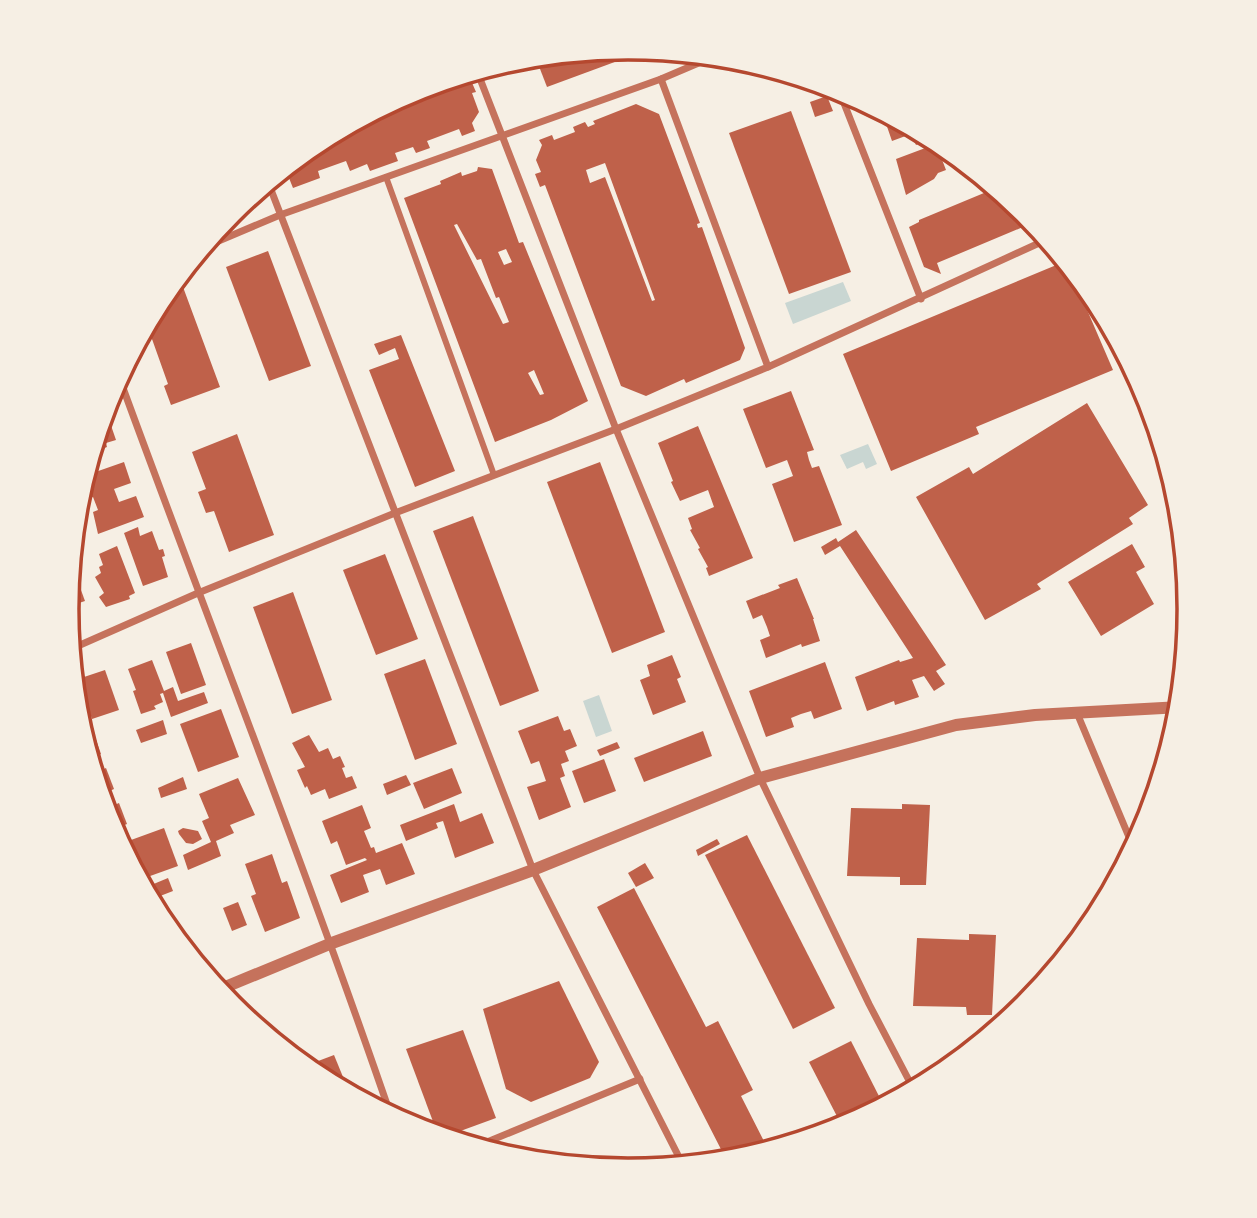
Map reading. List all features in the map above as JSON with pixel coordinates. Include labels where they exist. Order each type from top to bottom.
[{"type":"street","points":[[222,239],[281,215],[697,64]]},
{"type":"street","points":[[661,79],[768,367]]},
{"type":"street","points":[[480,80],[616,429],[760,778],[869,1004],[909,1081]]},
{"type":"street","points":[[844,103],[921,299]]},
{"type":"street","points":[[386,177],[494,475]]},
{"type":"street","points":[[272,191],[533,870],[677,1156]]},
{"type":"street","points":[[80,645],[198,593],[395,513],[616,429],[768,367],[1039,243]]},
{"type":"street","points":[[124,392],[332,943],[386,1103]]},
{"type":"street","points":[[229,986],[332,943],[533,870],[760,778],[956,725],[1011,717],[1168,708]]},
{"type":"street","points":[[1077,713],[1128,836]]},
{"type":"street","points":[[490,1141],[640,1079]]},
{"type":"shaded area","points":[[843,282],[851,301],[793,324],[785,303]]},
{"type":"shaded area","points":[[868,444],[877,464],[866,469],[863,462],[847,469],[840,455]]},
{"type":"shaded area","points":[[599,695],[612,731],[596,737],[583,701]]},
{"type":"building","points":[[620,60],[547,87],[539,67]]},
{"type":"building","points":[[472,83],[476,92],[472,93],[479,112],[472,123],[475,131],[462,136],[459,129],[427,141],[430,148],[416,153],[413,147],[395,153],[398,161],[370,171],[367,164],[350,171],[346,161],[318,171],[320,178],[293,188],[289,177],[354,133],[418,101]]},
{"type":"building","points":[[827,97],[833,111],[815,117],[810,102]]},
{"type":"building","points":[[636,104],[659,114],[700,223],[697,224],[698,228],[702,227],[745,348],[740,360],[686,383],[684,379],[646,396],[621,386],[545,185],[540,187],[535,174],[541,172],[536,160],[542,145],[539,140],[552,135],[554,140],[575,132],[573,127],[585,122],[588,127],[595,124],[593,121]],"holes":[[[605,163],[655,300],[652,301],[605,177],[590,183],[586,170]]]},
{"type":"building","points":[[791,111],[851,272],[789,294],[729,133]]},
{"type":"building","points":[[886,124],[907,135],[892,141]]},
{"type":"building","points":[[927,148],[941,157],[946,170],[906,195],[896,159]]},
{"type":"building","points":[[478,167],[492,169],[519,243],[523,242],[588,401],[551,420],[495,442],[404,198],[441,184],[440,181],[461,172],[462,176],[477,171]],"holes":[[[457,224],[477,260],[481,259],[496,298],[499,297],[509,322],[503,324],[454,225]],[[506,249],[512,262],[504,265],[498,252]],[[534,370],[544,394],[540,395],[528,373]]]},
{"type":"building","points":[[986,192],[1023,227],[937,263],[941,274],[924,267],[909,227],[919,220]]},
{"type":"building","points":[[268,251],[311,366],[269,381],[226,267]]},
{"type":"building","points":[[1057,265],[1084,302],[1113,370],[976,427],[979,434],[891,471],[843,354]]},
{"type":"building","points":[[183,288],[220,387],[171,405],[164,386],[168,384],[151,337]]},
{"type":"building","points":[[401,335],[455,471],[415,487],[369,370],[399,359],[395,348],[379,355],[374,344]]},
{"type":"building","points":[[791,391],[814,450],[807,452],[812,468],[819,466],[842,525],[794,542],[772,484],[793,476],[787,460],[766,468],[743,409]]},
{"type":"building","points":[[1087,403],[1148,505],[1129,518],[1133,524],[1037,584],[1041,589],[985,620],[916,497],[969,467],[973,474]]},
{"type":"building","points":[[111,425],[116,440],[106,443],[107,447],[103,448]]},
{"type":"building","points":[[698,426],[753,558],[709,576],[708,567],[690,530],[692,529],[688,518],[714,507],[708,490],[680,501],[658,443]]},
{"type":"building","points":[[237,434],[274,535],[229,552],[214,511],[206,513],[198,492],[206,489],[192,452]]},
{"type":"building","points":[[124,462],[131,483],[114,489],[119,502],[136,496],[144,517],[98,534],[93,512],[98,510],[93,497],[91,498],[97,471]]},
{"type":"building","points":[[600,462],[665,632],[612,653],[547,482]]},
{"type":"building","points":[[473,516],[539,691],[500,706],[433,531]]},
{"type":"building","points":[[138,527],[140,536],[152,531],[159,550],[163,549],[165,556],[162,557],[168,577],[143,586],[124,533]]},
{"type":"building","points":[[856,530],[946,665],[936,671],[945,684],[934,691],[924,676],[912,680],[919,697],[895,705],[894,701],[867,711],[855,677],[899,660],[900,662],[913,658],[840,546],[825,555],[821,547],[836,538],[838,542]]},
{"type":"building","points":[[1132,544],[1145,567],[1136,572],[1154,604],[1101,636],[1068,582]]},
{"type":"building","points":[[117,546],[135,593],[129,596],[130,599],[106,607],[99,597],[104,593],[95,577],[101,573],[99,567],[103,565],[99,554]]},
{"type":"building","points":[[385,554],[418,639],[376,655],[343,570]]},
{"type":"building","points":[[797,578],[820,641],[802,647],[801,644],[766,658],[760,640],[770,636],[767,627],[762,615],[753,619],[746,601],[780,588],[778,585]]},
{"type":"building","points":[[80,586],[85,601],[79,603]]},
{"type":"building","points":[[293,592],[332,700],[292,714],[253,607]]},
{"type":"building","points":[[191,643],[206,685],[181,694],[166,652]]},
{"type":"building","points":[[672,655],[681,677],[677,679],[686,702],[653,715],[640,680],[650,676],[647,665]]},
{"type":"building","points":[[425,659],[457,744],[415,760],[384,674]]},
{"type":"building","points":[[152,660],[164,691],[173,687],[178,701],[204,692],[208,703],[171,717],[163,693],[160,694],[163,702],[154,706],[156,709],[141,714],[128,669]]},
{"type":"building","points":[[825,662],[842,709],[814,719],[811,711],[801,714],[791,718],[794,727],[766,737],[749,691]]},
{"type":"building","points":[[105,670],[119,710],[92,719],[84,677]]},
{"type":"building","points":[[221,709],[239,757],[198,772],[180,724]]},
{"type":"building","points":[[558,716],[564,731],[570,729],[577,746],[565,751],[569,761],[561,764],[565,776],[560,778],[571,807],[539,820],[527,787],[546,781],[539,761],[531,764],[518,731]]},
{"type":"building","points":[[163,720],[167,734],[141,743],[136,730]]},
{"type":"building","points":[[703,731],[712,756],[644,782],[634,758]]},
{"type":"building","points":[[309,735],[319,752],[328,748],[333,759],[340,756],[346,778],[352,776],[357,788],[329,799],[325,789],[311,795],[297,770],[305,767],[292,743]]},
{"type":"building","points":[[617,742],[620,748],[600,756],[597,750]]},
{"type":"building","points":[[604,759],[616,791],[584,803],[572,771]]},
{"type":"building","points":[[106,768],[114,789],[110,791],[108,786],[103,769]]},
{"type":"building","points":[[452,768],[462,793],[424,809],[413,783]]},
{"type":"building","points":[[406,775],[411,785],[387,795],[383,784]]},
{"type":"building","points":[[183,777],[187,789],[161,798],[158,788]]},
{"type":"building","points":[[238,778],[255,815],[230,825],[234,833],[216,841],[221,856],[188,870],[183,855],[211,842],[202,821],[209,818],[199,794]]},
{"type":"building","points":[[119,803],[127,824],[124,825],[115,805]]},
{"type":"building","points":[[454,804],[460,822],[482,813],[494,843],[455,858],[443,821],[436,823],[438,828],[406,841],[400,825]]},
{"type":"building","points":[[902,804],[930,805],[926,885],[900,885],[900,877],[847,876],[851,808],[902,809]]},
{"type":"building","points":[[362,805],[371,828],[364,831],[371,848],[374,847],[376,853],[402,843],[415,874],[386,885],[380,869],[363,875],[369,892],[341,903],[330,875],[367,860],[365,858],[346,865],[337,841],[331,844],[322,821]]},
{"type":"building","points":[[164,828],[178,866],[149,876],[131,840]]},
{"type":"building","points":[[183,828],[198,831],[202,839],[193,844],[186,843],[178,831]]},
{"type":"building","points":[[747,835],[835,1008],[793,1029],[705,855]]},
{"type":"building","points":[[717,839],[720,844],[698,856],[696,850]]},
{"type":"building","points":[[272,854],[282,883],[287,881],[300,918],[265,932],[251,896],[256,894],[245,864]]},
{"type":"building","points":[[645,863],[654,878],[636,887],[628,873]]},
{"type":"building","points":[[168,878],[173,891],[161,896],[153,884]]},
{"type":"building","points":[[634,888],[706,1027],[718,1021],[753,1090],[741,1096],[764,1142],[722,1150],[597,907]]},
{"type":"building","points":[[238,902],[247,925],[232,931],[223,908]]},
{"type":"building","points":[[969,934],[996,935],[992,1015],[967,1015],[966,1007],[913,1006],[917,938],[969,940]]},
{"type":"building","points":[[559,981],[599,1062],[590,1078],[531,1102],[506,1089],[483,1009]]},
{"type":"building","points":[[463,1030],[496,1118],[459,1131],[433,1122],[406,1049]]},
{"type":"building","points":[[851,1041],[880,1098],[838,1117],[809,1062]]},
{"type":"building","points":[[334,1055],[344,1079],[323,1066],[317,1062]]}]
